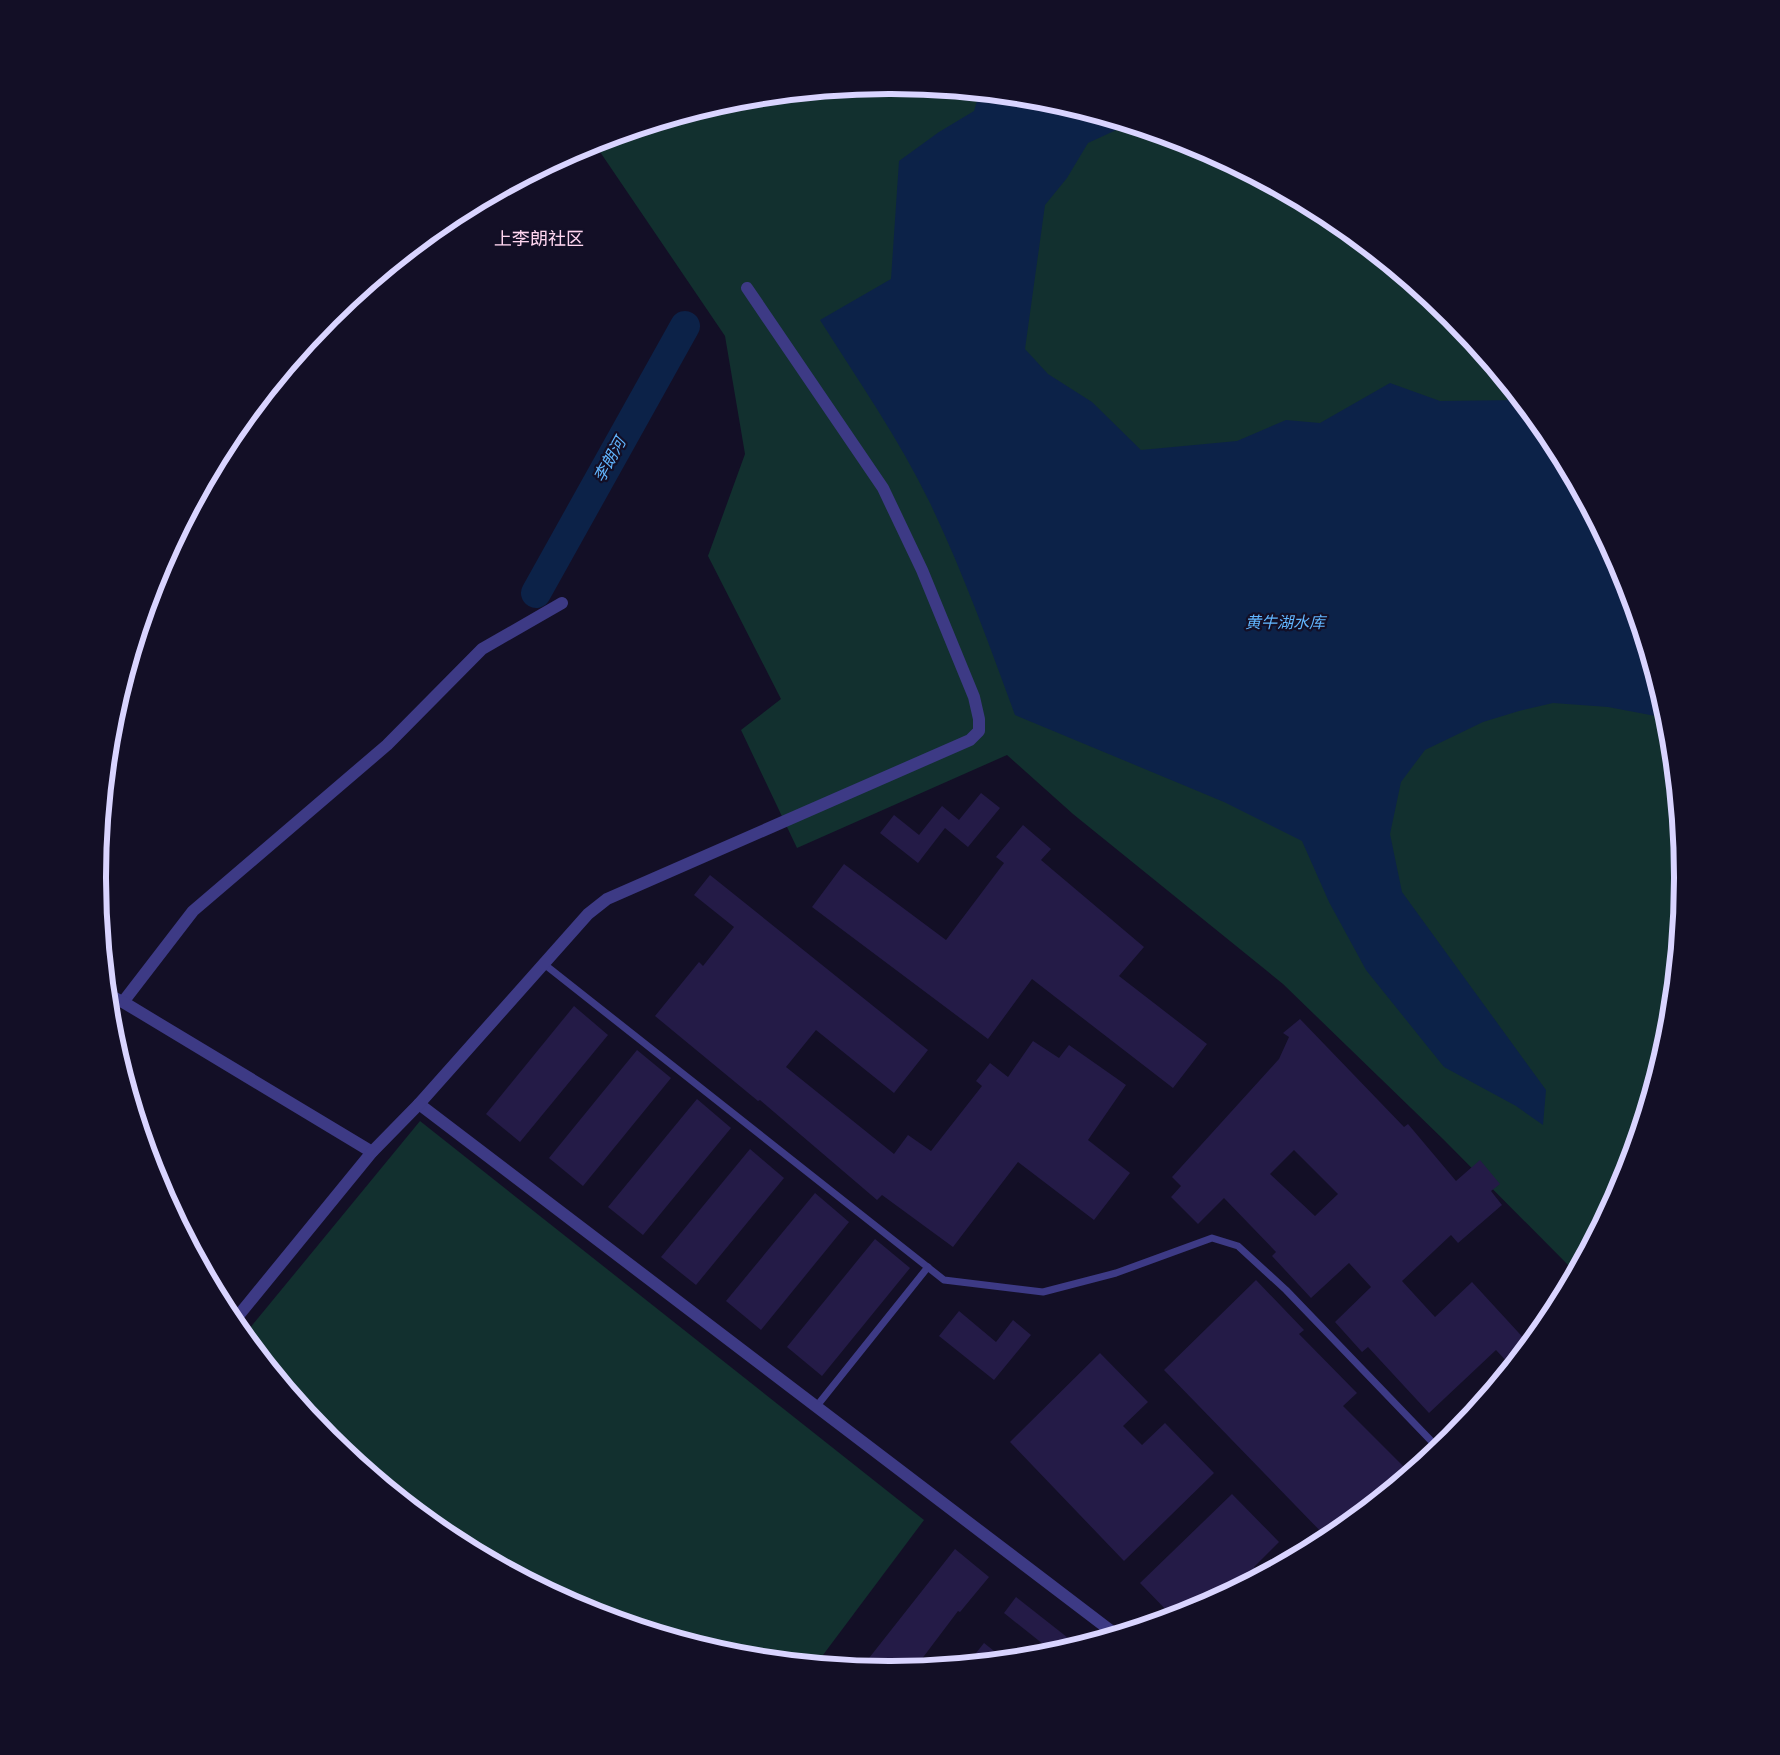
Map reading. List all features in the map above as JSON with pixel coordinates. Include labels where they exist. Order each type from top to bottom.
[{"type":"street","points":[[239,1315],[372,1152],[419,1104],[588,914],[607,899],[970,740],[979,731],[979,720],[974,697],[922,570],[883,488],[747,288]]},
{"type":"street","points":[[123,1002],[193,911],[387,744],[482,649],[562,603]]},
{"type":"street","points":[[116,998],[372,1152]]},
{"type":"street","points":[[419,1104],[1110,1630]]},
{"type":"lane","points":[[544,964],[944,1280],[1043,1292],[1116,1273],[1212,1238],[1238,1246],[1286,1290],[1433,1443]]},
{"type":"lane","points":[[816,1407],[928,1267]]},
{"type":"green space","points":[[839,95],[941,95],[992,100],[1093,120],[1142,135],[1190,153],[1237,175],[1282,199],[1325,226],[1367,256],[1407,288],[1444,323],[1479,361],[1512,400],[1542,442],[1569,486],[1593,531],[1614,578],[1632,626],[1647,675],[1659,725],[1667,775],[1672,826],[1674,878],[1667,980],[1659,1030],[1647,1080],[1632,1129],[1614,1177],[1593,1224],[1570,1267],[1443,1139],[1283,984],[1073,814],[1007,755],[797,848],[741,730],[781,699],[708,556],[745,454],[725,336],[599,150],[687,120],[788,100]]},
{"type":"green space","points":[[420,1121],[924,1520],[821,1658],[788,1655],[687,1635],[638,1620],[590,1602],[498,1556],[455,1529],[373,1467],[336,1432],[268,1355],[249,1329]]},
{"type":"water","name":"黄牛湖水库","points":[[978,99],[992,100],[1093,120],[1120,128],[1088,143],[1067,178],[1045,205],[1025,349],[1048,374],[1092,402],[1141,450],[1237,441],[1286,420],[1320,423],[1390,383],[1440,401],[1512,400],[1542,442],[1569,486],[1593,531],[1614,578],[1632,626],[1657,716],[1608,707],[1553,703],[1483,722],[1425,750],[1401,782],[1390,834],[1402,892],[1546,1090],[1543,1125],[1516,1106],[1444,1067],[1366,970],[1329,902],[1302,841],[1224,802],[1015,715],[965,582],[930,503],[892,433],[820,320],[891,279],[899,161],[939,132],[974,111]]},
{"type":"building","points":[[981,793],[1000,808],[968,847],[945,828],[918,863],[880,833],[894,815],[919,835],[942,806],[959,820]]},
{"type":"building","points":[[1023,825],[1051,849],[1041,860],[1144,947],[1119,976],[1207,1044],[1173,1088],[1032,979],[988,1039],[812,907],[844,864],[946,940],[1004,863],[996,857]]},
{"type":"building","points":[[710,875],[928,1050],[894,1093],[816,1030],[786,1067],[894,1154],[908,1135],[931,1151],[982,1086],[976,1081],[990,1063],[1008,1077],[1033,1041],[1059,1058],[1069,1045],[1126,1085],[1088,1140],[1130,1173],[1094,1220],[1018,1162],[953,1247],[882,1195],[877,1200],[760,1100],[758,1101],[655,1016],[699,962],[703,966],[734,927],[694,895]]},
{"type":"building","points":[[574,1006],[608,1035],[520,1142],[486,1114]]},
{"type":"building","points":[[1300,1019],[1404,1127],[1408,1124],[1456,1181],[1480,1160],[1500,1184],[1491,1191],[1502,1205],[1458,1243],[1451,1235],[1402,1281],[1435,1317],[1472,1282],[1524,1338],[1507,1361],[1496,1350],[1429,1413],[1368,1347],[1362,1352],[1335,1322],[1371,1287],[1349,1263],[1311,1298],[1272,1256],[1276,1252],[1224,1198],[1198,1224],[1171,1197],[1181,1186],[1172,1177],[1279,1059],[1289,1037],[1283,1033]],"holes":[[[1294,1150],[1338,1194],[1315,1216],[1270,1174]]]},
{"type":"building","points":[[637,1050],[671,1078],[583,1186],[549,1158]]},
{"type":"building","points":[[697,1099],[731,1128],[643,1235],[608,1207]]},
{"type":"building","points":[[750,1149],[784,1178],[696,1285],[661,1257]]},
{"type":"building","points":[[815,1193],[849,1222],[761,1330],[726,1301]]},
{"type":"building","points":[[875,1239],[910,1268],[822,1376],[787,1347]]},
{"type":"building","points":[[1256,1280],[1304,1330],[1299,1334],[1357,1393],[1343,1406],[1405,1468],[1367,1499],[1321,1532],[1164,1370]]},
{"type":"building","points":[[959,1311],[996,1342],[1013,1320],[1031,1335],[994,1380],[939,1336]]},
{"type":"building","points":[[1100,1353],[1148,1402],[1123,1426],[1142,1445],[1165,1423],[1214,1473],[1124,1561],[1010,1442]]},
{"type":"building","points":[[1232,1494],[1279,1542],[1254,1567],[1257,1570],[1190,1602],[1167,1611],[1140,1583]]},
{"type":"building","points":[[955,1549],[989,1577],[960,1612],[958,1611],[921,1660],[867,1661]]},
{"type":"building","points":[[1016,1597],[1071,1640],[1045,1646],[1004,1613]]},
{"type":"building","points":[[984,1643],[998,1654],[992,1655],[973,1657]]},
{"type":"waterway","name":"李朗河","points":[[536,593],[685,326]]},
{"type":"district","name":"上李朗社区","points":[[539,239]]}]
